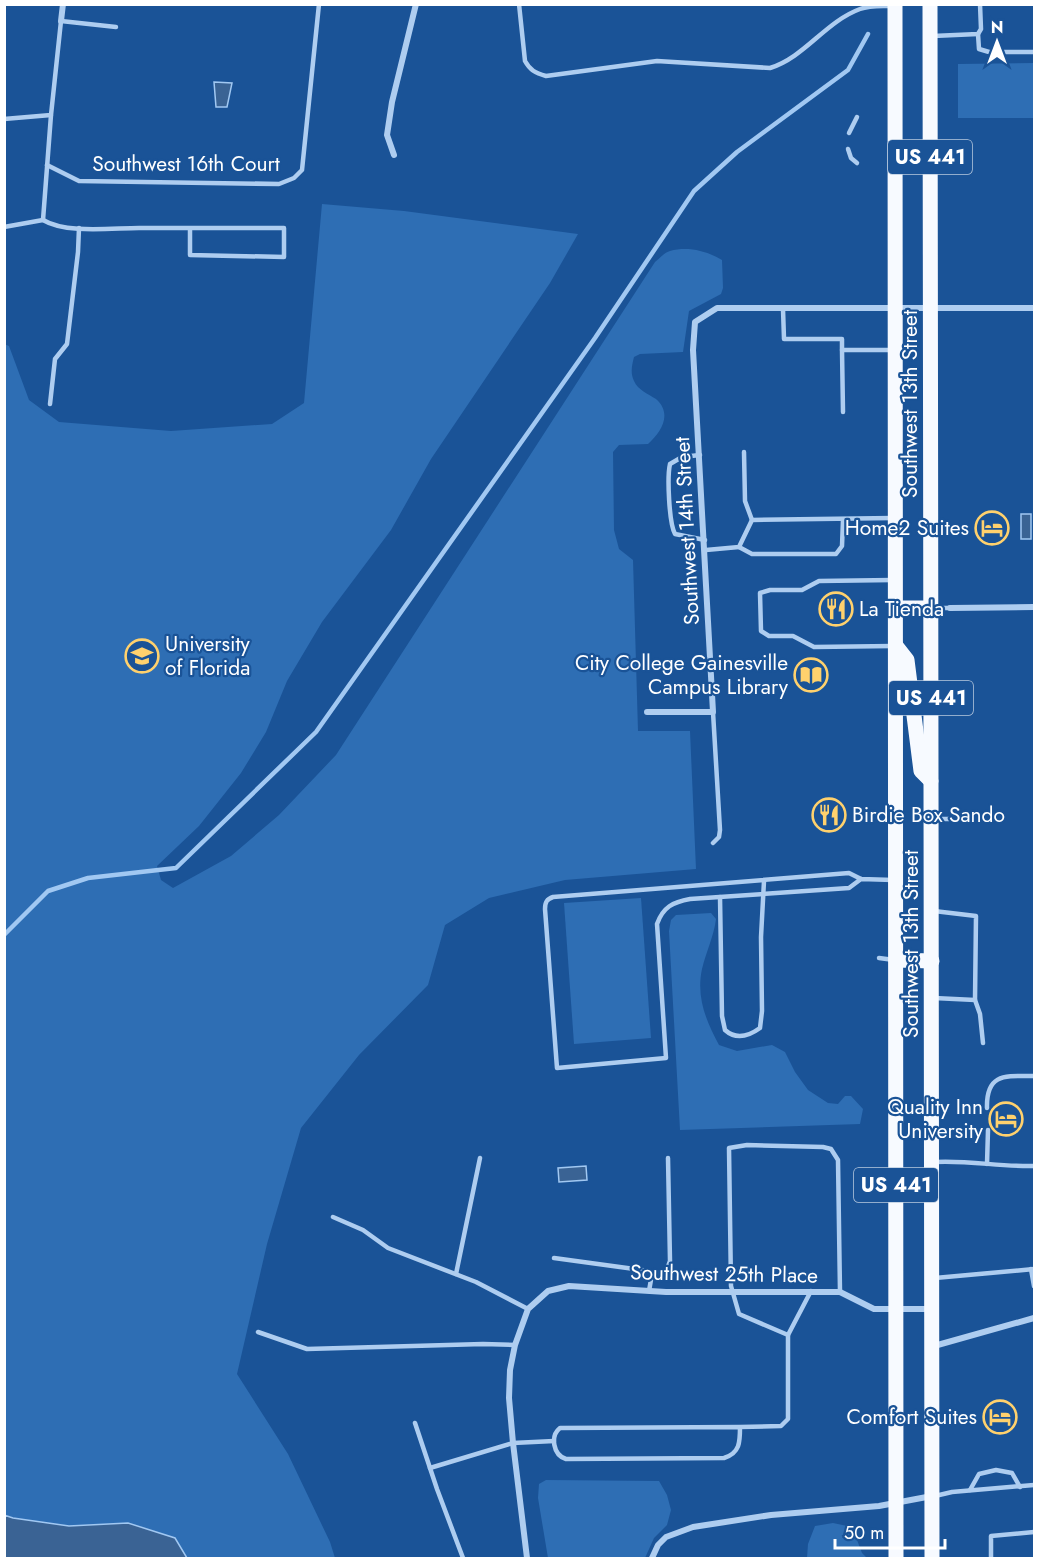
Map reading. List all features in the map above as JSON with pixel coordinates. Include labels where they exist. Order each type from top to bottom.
[{"type":"main road","name":"Southwest 13th Street","points":[[930,4],[932,1558]]},
{"type":"main road","name":"Southwest 13th Street","points":[[895,5],[896,1558]]},
{"type":"main road","points":[[896,608],[931,608]]},
{"type":"main road","points":[[896,646],[907,660],[921,771],[931,781]]},
{"type":"main road","points":[[896,960],[932,961]]},
{"type":"street","points":[[61,21],[63,4]]},
{"type":"street","points":[[394,156],[387,135],[392,102],[416,4]]},
{"type":"street","name":"Southwest 14th Street","points":[[713,712],[693,350],[695,322],[717,308],[783,309]]},
{"type":"street","points":[[783,309],[1035,308]]},
{"type":"street","points":[[950,608],[1035,607]]},
{"type":"street","points":[[647,712],[713,712]]},
{"type":"street","name":"Southwest 25th Place","points":[[527,1558],[513,1443],[510,1370],[515,1345],[528,1309],[548,1290],[569,1286],[649,1291],[840,1292],[874,1309],[932,1309]]},
{"type":"street","points":[[933,1346],[1035,1318]]},
{"type":"street","points":[[652,1558],[658,1545],[666,1537],[693,1527],[771,1515],[896,1503],[932,1496]]},
{"type":"lane","name":"Southwest 16th Court","points":[[47,165],[79,181],[279,184],[294,178],[302,170],[318,4]]},
{"type":"lane","points":[[519,4],[525,61],[529,68],[546,76],[657,61],[770,68],[785,63],[841,18],[861,8],[895,5]]},
{"type":"lane","points":[[980,4],[979,49],[989,52],[1035,52]]},
{"type":"lane","points":[[43,220],[61,21],[116,27]]},
{"type":"lane","points":[[930,36],[978,34]]},
{"type":"lane","points":[[4,118],[51,115]]},
{"type":"lane","points":[[849,134],[857,117]]},
{"type":"lane","points":[[848,149],[851,158],[857,163]]},
{"type":"lane","points":[[4,227],[43,220],[53,226],[79,228],[190,228],[284,228],[284,257],[190,255],[190,228]]},
{"type":"lane","points":[[50,404],[55,359],[67,344],[79,228]]},
{"type":"lane","points":[[783,309],[784,339],[842,339],[843,412]]},
{"type":"lane","points":[[842,350],[895,350]]},
{"type":"lane","points":[[739,547],[752,520],[745,501],[744,452]]},
{"type":"lane","points":[[700,455],[682,457],[670,464],[670,498],[673,532],[705,540]]},
{"type":"lane","points":[[752,520],[895,518]]},
{"type":"lane","points":[[705,550],[739,547],[753,554],[836,554],[842,546],[843,520]]},
{"type":"lane","points":[[896,580],[819,580],[802,590],[770,590],[760,593],[761,632],[770,636],[793,636],[814,647],[896,646]]},
{"type":"lane","points":[[931,608],[950,608]]},
{"type":"lane","name":"Southwest 14th Street","points":[[712,843],[719,837],[720,830],[713,712]]},
{"type":"lane","points":[[931,819],[949,819]]},
{"type":"lane","points":[[861,879],[849,888],[720,897],[676,902],[666,907],[657,924],[666,1058],[557,1068],[545,909],[548,899],[849,873],[861,879],[896,880]]},
{"type":"lane","points":[[720,897],[724,1030],[731,1035],[752,1034],[760,1028],[762,1011],[761,937],[764,881]]},
{"type":"lane","points":[[932,911],[976,916],[975,1000],[980,1014],[983,1043]]},
{"type":"lane","points":[[879,958],[896,960]]},
{"type":"lane","points":[[932,998],[975,1000]]},
{"type":"lane","points":[[987,1108],[990,1086],[998,1078],[1007,1075],[1035,1076]]},
{"type":"lane","points":[[987,1164],[988,1130]]},
{"type":"lane","points":[[788,1335],[739,1314],[731,1286],[729,1148],[747,1145],[823,1147],[831,1149],[836,1154],[840,1179],[840,1292]]},
{"type":"lane","points":[[456,1274],[480,1158]]},
{"type":"lane","points":[[554,1258],[643,1270],[652,1274],[666,1272],[670,1261],[669,1158]]},
{"type":"lane","points":[[932,1162],[950,1161],[1009,1167],[1035,1166]]},
{"type":"lane","points":[[333,1217],[363,1230],[388,1248],[476,1282],[528,1309]]},
{"type":"lane","points":[[932,1278],[1033,1269],[1035,1286]]},
{"type":"lane","points":[[649,1291],[652,1274]]},
{"type":"lane","points":[[740,1427],[736,1452],[724,1458],[566,1459],[560,1457],[554,1441],[554,1435],[560,1428],[781,1426],[788,1419],[788,1335],[811,1291]]},
{"type":"lane","points":[[258,1332],[308,1349],[515,1345]]},
{"type":"lane","points":[[415,1423],[463,1558]]},
{"type":"lane","points":[[430,1468],[513,1443],[554,1441]]},
{"type":"lane","points":[[970,1490],[979,1474],[996,1470],[1012,1473],[1020,1487]]},
{"type":"lane","points":[[932,1496],[970,1490],[1035,1485]]},
{"type":"lane","points":[[991,1558],[991,1536],[1035,1532]]},
{"type":"shaded area","points":[[1034,63],[1034,118],[958,118],[958,64]]},
{"type":"shaded area","points":[[214,82],[232,83],[227,107],[216,107]]},
{"type":"shaded area","points":[[322,204],[404,211],[578,234],[550,283],[431,459],[391,530],[322,622],[287,681],[266,732],[241,773],[199,826],[157,866],[161,880],[173,888],[231,856],[279,815],[336,755],[655,262],[668,252],[684,249],[704,252],[722,260],[723,288],[721,294],[689,311],[683,352],[640,354],[634,357],[632,372],[634,381],[661,405],[664,417],[661,428],[648,444],[619,445],[613,452],[614,530],[619,549],[633,560],[638,731],[690,731],[696,869],[565,880],[489,898],[445,925],[428,985],[359,1055],[301,1128],[267,1244],[237,1374],[288,1454],[330,1542],[335,1558],[187,1558],[175,1538],[128,1523],[69,1526],[5,1515],[4,344],[9,346],[29,400],[59,422],[171,431],[272,424],[304,403]]},
{"type":"shaded area","points":[[1021,514],[1031,514],[1031,539],[1021,539]]},
{"type":"shaded area","points":[[641,898],[651,1038],[574,1044],[564,903]]},
{"type":"shaded area","points":[[711,913],[716,919],[702,969],[700,989],[706,1018],[719,1045],[737,1051],[772,1045],[785,1052],[795,1072],[808,1090],[828,1103],[838,1104],[845,1096],[851,1096],[863,1109],[860,1124],[680,1130],[669,931],[671,920],[676,915]]},
{"type":"shaded area","points":[[586,1166],[587,1180],[559,1182],[558,1168]]},
{"type":"shaded area","points":[[546,1480],[659,1481],[667,1495],[671,1510],[667,1525],[654,1538],[645,1558],[548,1558],[538,1498],[539,1484]]},
{"type":"shaded area","points":[[4,1515],[69,1526],[128,1523],[175,1538],[187,1558],[5,1558]]},
{"type":"shaded area","points":[[833,1523],[852,1527],[862,1553],[867,1558],[807,1558],[808,1544],[815,1526]]},
{"type":"waterway","points":[[4,935],[48,891],[88,878],[176,868],[316,732],[595,338],[694,191],[737,152],[848,70],[868,34]]},
{"type":"place","name":"Home2 Suites","points":[[992,528]]},
{"type":"place","name":"La Tienda","points":[[836,609]]},
{"type":"place","name":"University of Florida","points":[[142,656]]},
{"type":"place","name":"City College Gainesville Campus Library","points":[[811,675]]},
{"type":"place","name":"Birdie Box Sando","points":[[829,815]]},
{"type":"place","name":"Quality Inn University","points":[[1006,1119]]},
{"type":"place","name":"Comfort Suites","points":[[1000,1417]]}]
